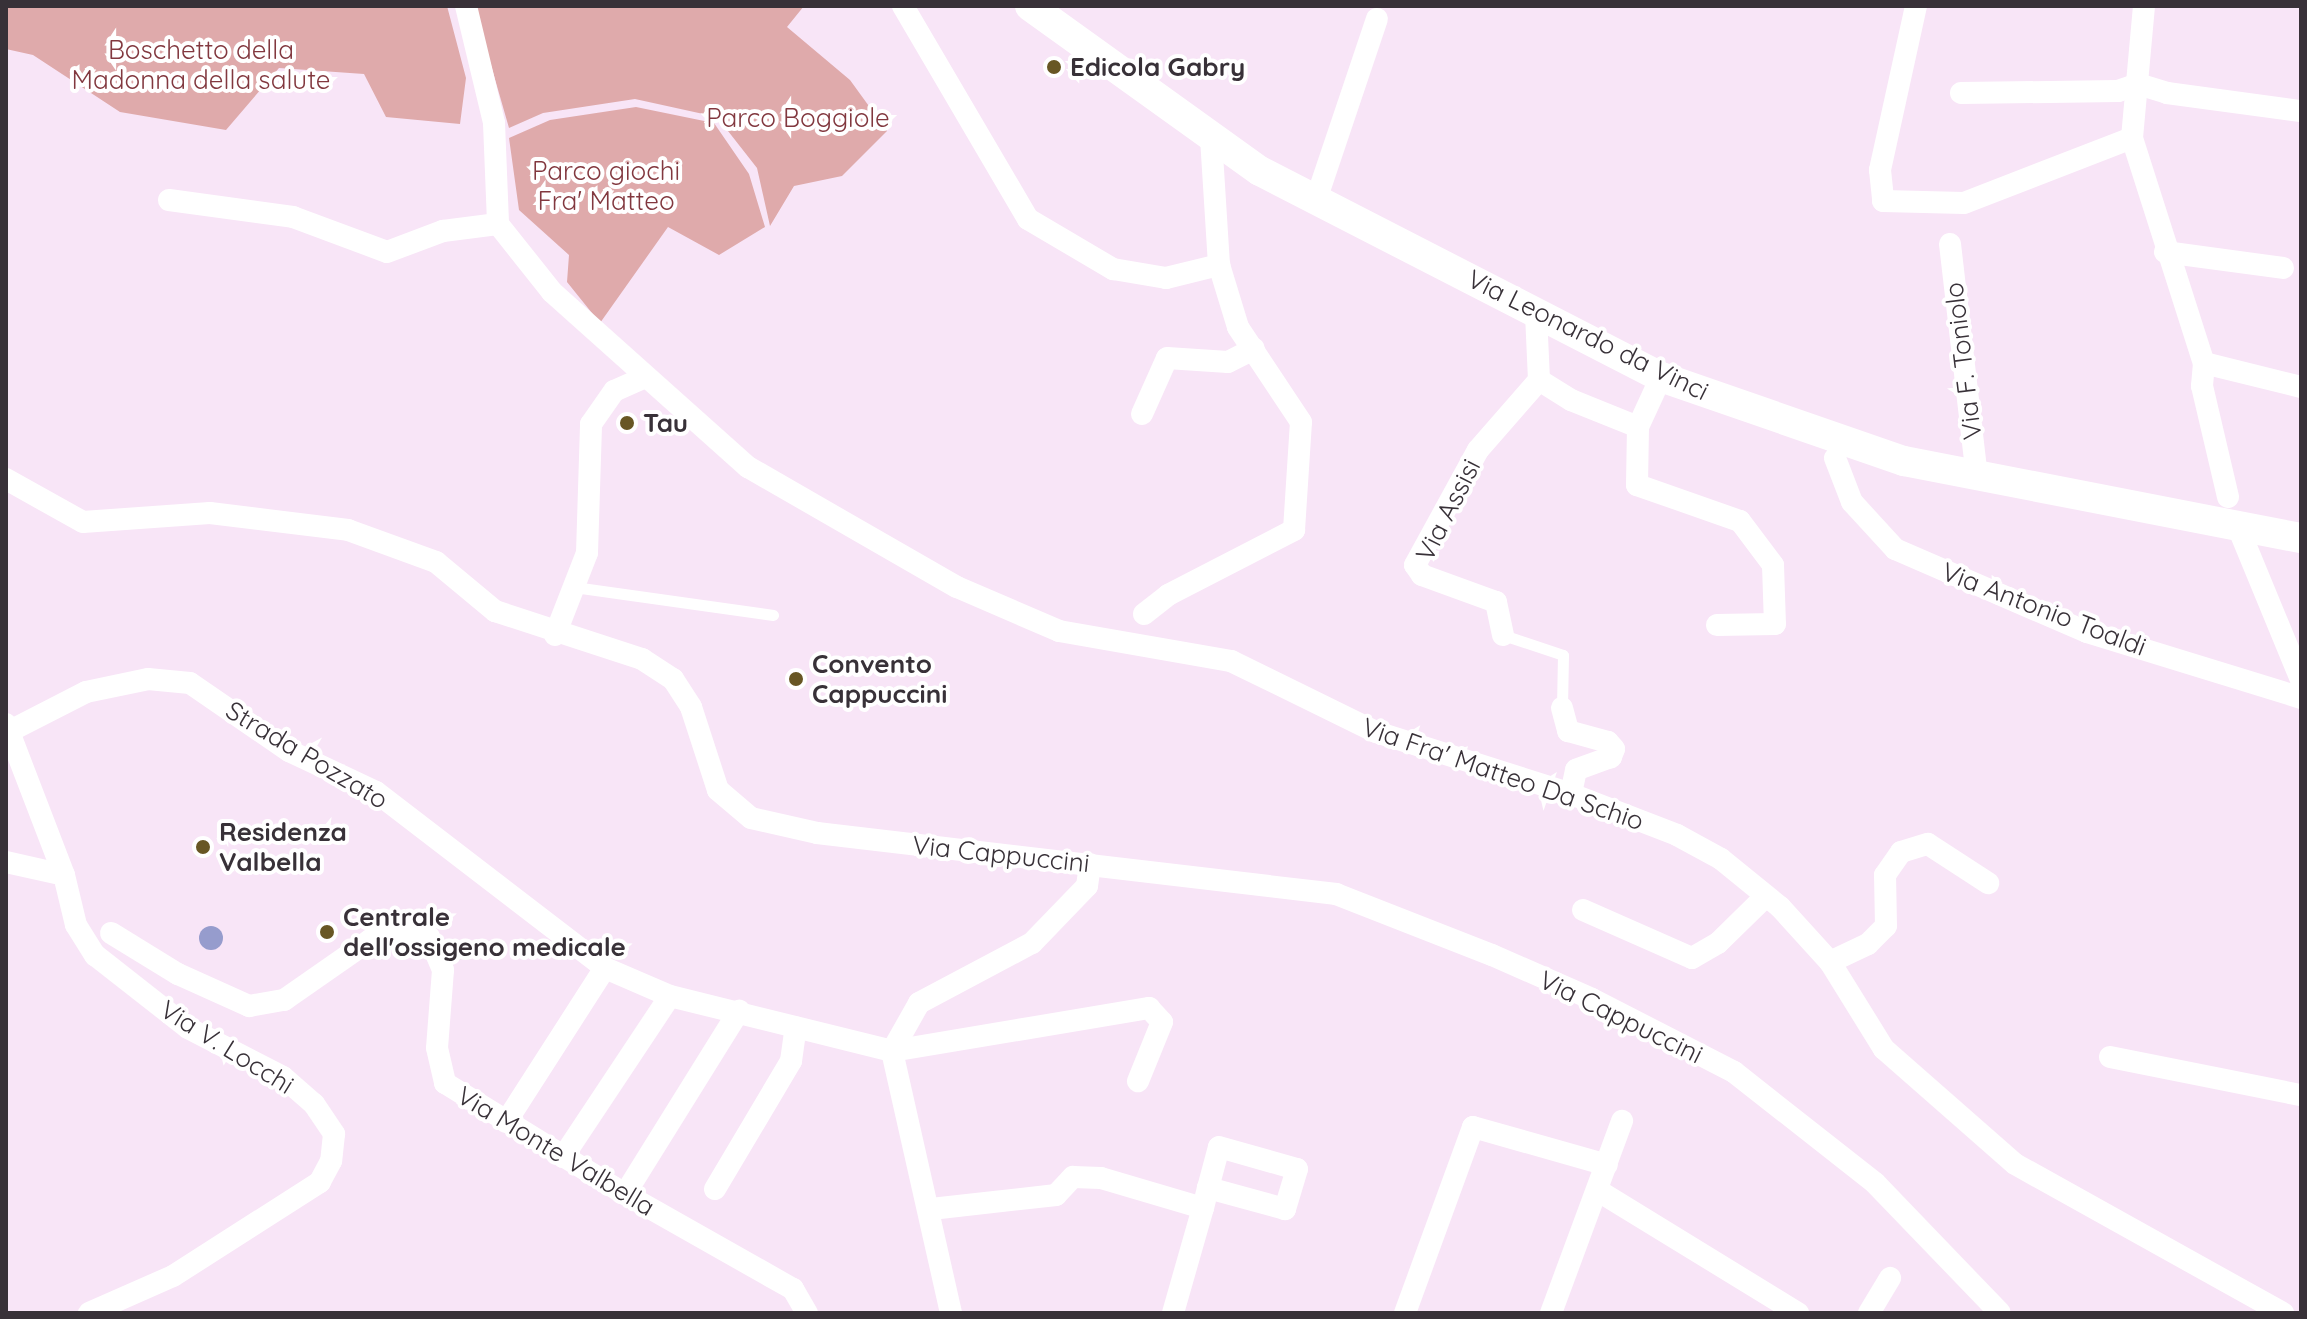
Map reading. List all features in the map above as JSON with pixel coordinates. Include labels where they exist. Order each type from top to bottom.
[{"type":"street","points":[[169,200],[293,217],[387,252],[443,231],[498,224],[494,123],[466,6]]},
{"type":"street","points":[[903,6],[1028,219],[1113,269],[1166,278],[1219,265]]},
{"type":"street","points":[[1916,6],[1880,170],[1883,201],[1964,203],[2132,138]]},
{"type":"street","points":[[2144,6],[2132,138],[2165,252],[2204,363],[2202,386],[2228,497]]},
{"type":"street","name":"Via Leonardo da Vinci","points":[[1043,11],[1211,138],[1316,200],[1661,377],[1833,440],[1977,478],[2301,538]]},
{"type":"street","points":[[1316,200],[1377,19]]},
{"type":"street","points":[[1961,93],[2118,91],[2138,84],[2167,93],[2301,111]]},
{"type":"street","points":[[1144,614],[1168,595],[1294,530],[1301,422],[1238,327],[1219,265],[1211,138]]},
{"type":"street","name":"Via Fra' Matteo Da Schio","points":[[498,224],[552,292],[643,378],[748,467],[957,587],[1059,631],[1231,661],[1376,732],[1571,794],[1677,835],[1721,859],[1766,896],[1830,962],[1884,1049],[2015,1164],[2283,1313]]},
{"type":"street","name":"Via F. Toniolo","points":[[1950,244],[1977,478]]},
{"type":"street","points":[[2165,252],[2283,268]]},
{"type":"street","points":[[1536,314],[1539,380],[1571,400],[1638,427]]},
{"type":"street","points":[[1142,414],[1167,358],[1228,362],[1254,349]]},
{"type":"street","points":[[2204,363],[2301,387]]},
{"type":"street","points":[[1661,377],[1638,427],[1637,485],[1740,521],[1773,565],[1775,624],[1717,625]]},
{"type":"street","points":[[555,635],[587,553],[591,424],[614,391],[643,378]]},
{"type":"street","name":"Via Assisi","points":[[1503,635],[1496,602],[1422,575],[1415,565],[1478,450],[1539,380]]},
{"type":"street","name":"Via Antonio Toaldi","points":[[1835,458],[1852,502],[1895,549],[2087,632],[2301,698]]},
{"type":"street","name":"Via Cappuccini","points":[[6,479],[83,522],[210,513],[348,530],[436,562],[495,611],[555,635],[642,659],[673,679],[691,707],[718,790],[751,818],[817,833],[1336,894],[1592,999],[1734,1072],[1774,1102],[1875,1183],[2000,1313]]},
{"type":"street","points":[[2238,527],[2301,680]]},
{"type":"street","name":"Strada Pozzato","points":[[7,728],[86,692],[148,679],[190,683],[289,751],[376,792],[605,968],[670,996],[892,1051]]},
{"type":"street","name":"Via Assisi","points":[[1562,708],[1568,731],[1608,742],[1614,749],[1611,757],[1576,770],[1571,794]]},
{"type":"street","name":"Via V. Locchi","points":[[7,728],[64,875],[76,925],[95,955],[188,1028],[283,1077],[314,1104],[334,1134],[331,1161],[320,1182],[173,1276],[89,1313]]},
{"type":"street","points":[[1830,962],[1868,944],[1886,926],[1885,875],[1901,852],[1928,844],[1988,883]]},
{"type":"street","points":[[6,862],[64,875]]},
{"type":"street","points":[[951,1313],[931,1209],[892,1051],[919,1003],[1032,943],[1087,886],[1090,864]]},
{"type":"street","points":[[1583,910],[1692,958],[1718,943],[1766,896]]},
{"type":"street","name":"Via Monte Valbella","points":[[111,933],[178,974],[249,1006],[284,1000],[370,940],[408,931],[429,937],[443,970],[437,1048],[445,1083],[625,1194],[793,1289],[807,1313]]},
{"type":"street","points":[[506,1122],[605,968]]},
{"type":"street","points":[[563,1157],[670,996]]},
{"type":"street","points":[[892,1051],[1149,1008],[1162,1022],[1138,1081]]},
{"type":"street","points":[[625,1194],[739,1011]]},
{"type":"street","points":[[715,1189],[791,1061],[796,1027]]},
{"type":"street","points":[[2110,1057],[2301,1095]]},
{"type":"street","points":[[1551,1313],[1622,1121]]},
{"type":"street","points":[[1405,1313],[1473,1127],[1607,1165]]},
{"type":"street","points":[[931,1209],[1056,1195],[1073,1177],[1101,1178],[1205,1198],[1173,1313]]},
{"type":"street","points":[[1597,1190],[1798,1313]]},
{"type":"street","points":[[1869,1313],[1890,1278]]},
{"type":"lane","points":[[574,587],[773,615]]},
{"type":"lane","name":"Via Assisi","points":[[1503,635],[1563,655],[1562,708]]},
{"type":"green space","name":"Boschetto della Madonna della salute","points":[[6,6],[447,6],[466,78],[460,124],[386,117],[364,74],[279,68],[226,130],[120,112],[33,55],[6,49]]},
{"type":"green space","name":"Parco Boggiole","points":[[474,6],[804,6],[787,27],[850,80],[887,131],[842,176],[794,186],[770,226],[757,168],[717,117],[635,99],[543,113],[509,128]]},
{"type":"green space","name":"Parco giochi Fra' Matteo","points":[[636,107],[714,123],[749,174],[765,227],[719,255],[668,227],[600,323],[567,282],[569,255],[519,210],[509,138],[550,120]]},
{"type":"water","points":[[211,926],[219,930],[223,938],[219,946],[211,950],[203,946],[199,938],[203,930]]},
{"type":"place","name":"Edicola Gabry","points":[[1054,67]]},
{"type":"place","name":"Tau","points":[[627,423]]},
{"type":"place","name":"Convento Cappuccini","points":[[796,679]]},
{"type":"place","name":"Residenza Valbella","points":[[203,847]]},
{"type":"place","name":"Centrale dell'ossigeno medicale","points":[[327,932]]}]
